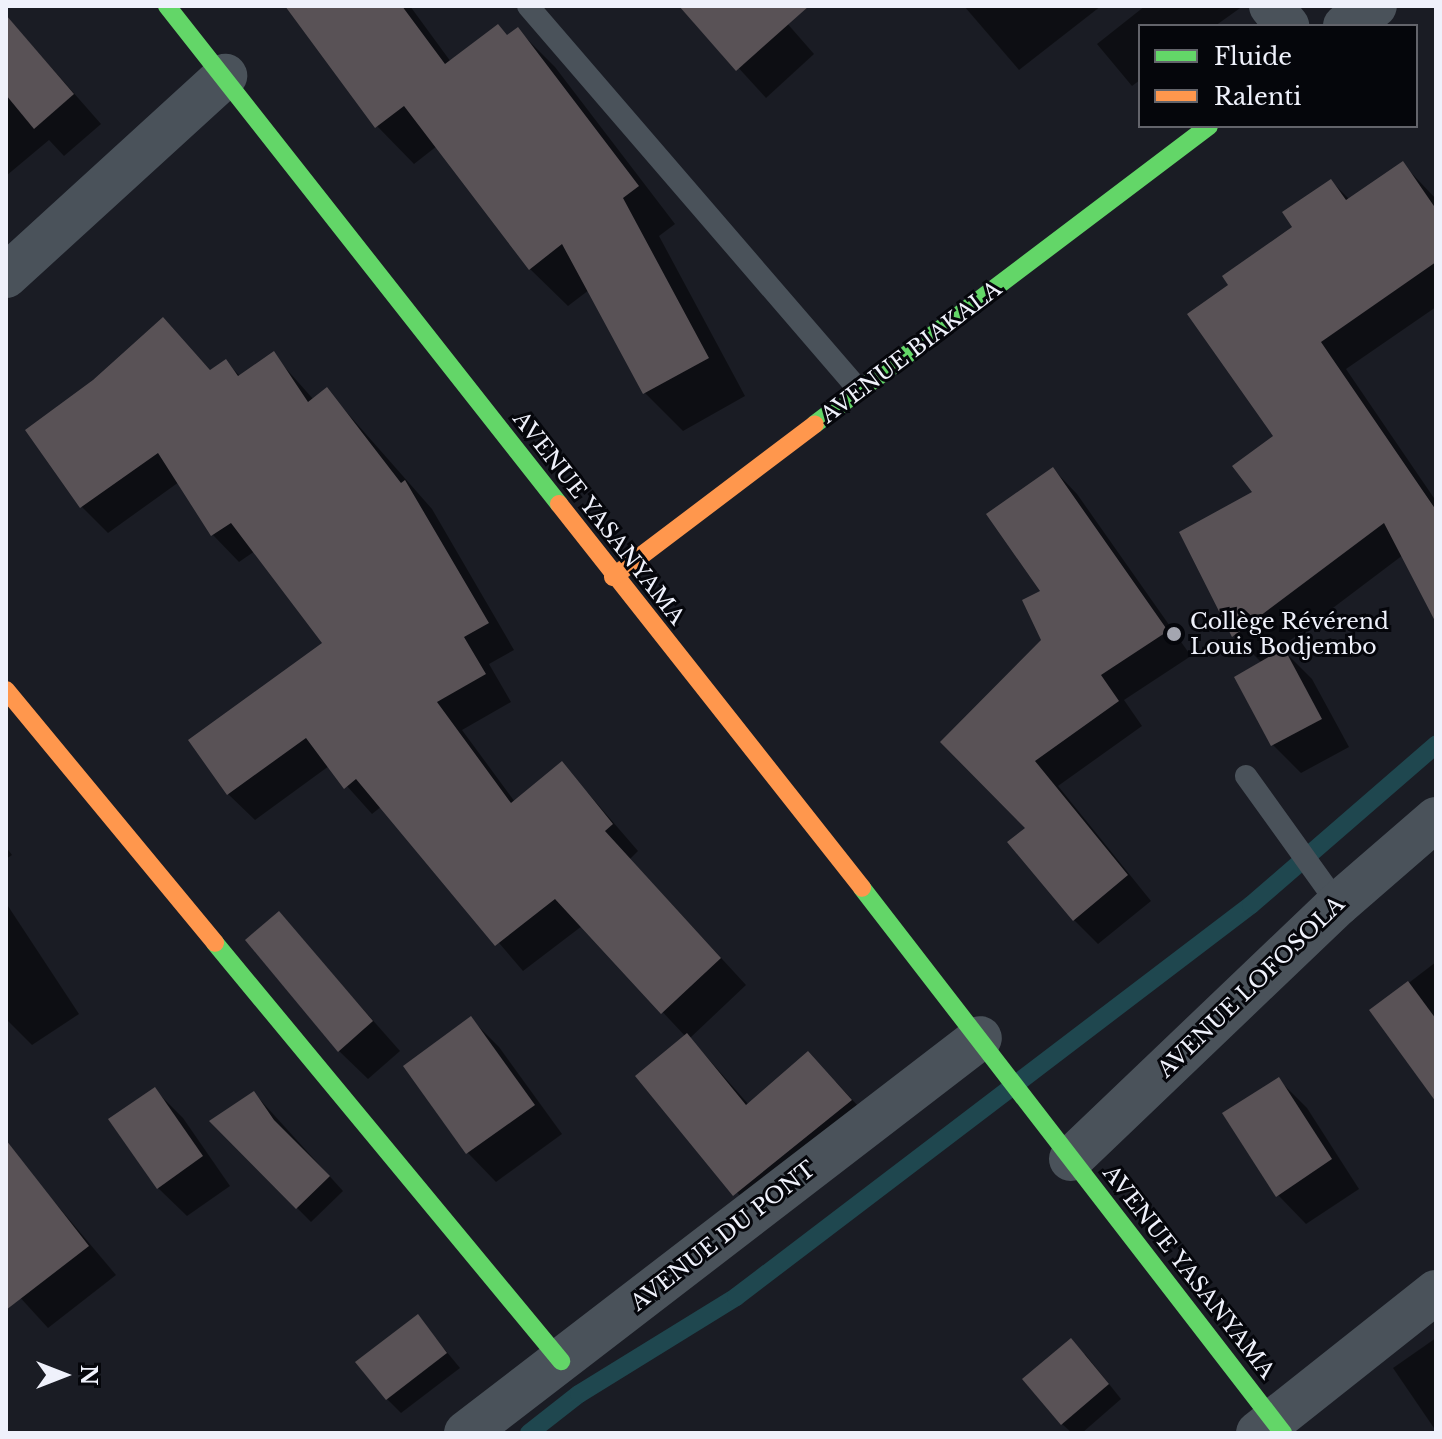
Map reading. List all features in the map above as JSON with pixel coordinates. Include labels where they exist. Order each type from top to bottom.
[{"type":"street","name":"AVENUE YASANYAMA","points":[[167,6],[225,76],[613,577],[988,1048],[1272,1429]]},
{"type":"street","points":[[1271,6],[1285,24]]},
{"type":"street","points":[[1348,24],[1375,6]]},
{"type":"street","points":[[6,276],[225,76]]},
{"type":"street","name":"AVENUE BIAKALA","points":[[613,577],[1206,128]]},
{"type":"street","points":[[6,690],[561,1361]]},
{"type":"street","name":"AVENUE LOFOSOLA","points":[[1064,1151],[1330,894],[1436,819]]},
{"type":"street","name":"AVENUE DU PONT","points":[[466,1433],[988,1048]]},
{"type":"street","points":[[1272,1429],[1436,1292]]},
{"type":"lane","points":[[528,6],[859,390]]},
{"type":"lane","points":[[1246,776],[1281,821],[1330,894]]},
{"type":"building","points":[[285,6],[402,6],[445,64],[498,24],[507,35],[518,27],[639,186],[623,198],[709,358],[643,394],[562,244],[529,270],[404,106],[375,128]]},
{"type":"building","points":[[679,6],[809,6],[736,71]]},
{"type":"building","points":[[6,15],[74,94],[34,129],[6,95]]},
{"type":"building","points":[[1403,161],[1436,209],[1436,262],[1321,342],[1436,510],[1436,623],[1384,523],[1232,637],[1179,532],[1252,492],[1232,466],[1273,436],[1187,314],[1228,285],[1222,276],[1292,227],[1282,212],[1331,179],[1346,200]]},
{"type":"building","points":[[163,317],[210,370],[226,359],[238,376],[274,351],[308,402],[327,387],[401,483],[405,480],[489,623],[464,637],[486,674],[437,702],[511,803],[562,761],[613,824],[605,831],[721,958],[661,1014],[555,899],[495,946],[356,779],[344,789],[306,738],[227,795],[188,740],[322,643],[231,523],[211,536],[158,453],[80,508],[25,430],[93,380]]},
{"type":"building","points":[[1053,467],[1168,631],[1101,675],[1119,701],[1035,761],[1128,875],[1073,921],[1007,842],[1025,828],[940,742],[1041,640],[1022,600],[1040,591],[986,514]]},
{"type":"building","points":[[1284,648],[1322,719],[1271,746],[1234,677]]},
{"type":"building","points":[[279,911],[373,1021],[338,1052],[245,940]]},
{"type":"building","points":[[1408,981],[1436,1019],[1436,1102],[1369,1010]]},
{"type":"building","points":[[471,1016],[535,1105],[466,1154],[403,1066]]},
{"type":"building","points":[[687,1033],[746,1105],[808,1051],[852,1100],[733,1196],[635,1076]]},
{"type":"building","points":[[1279,1077],[1332,1159],[1276,1197],[1222,1113]]},
{"type":"building","points":[[155,1087],[203,1156],[157,1189],[108,1119]]},
{"type":"building","points":[[254,1091],[274,1120],[330,1176],[296,1209],[209,1121]]},
{"type":"building","points":[[6,1140],[89,1246],[6,1310]]},
{"type":"building","points":[[418,1314],[447,1353],[386,1400],[355,1362]]},
{"type":"building","points":[[1071,1338],[1109,1384],[1061,1425],[1022,1379]]},
{"type":"waterway","points":[[529,1433],[579,1394],[736,1297],[1251,905],[1436,745]]},
{"type":"traffic: fast","points":[[167,6],[559,504]]},
{"type":"traffic: fast","points":[[815,424],[1206,128]]},
{"type":"traffic: fast","points":[[862,888],[1283,1433]]},
{"type":"traffic: fast","points":[[215,943],[561,1361]]},
{"type":"traffic: slow","points":[[613,577],[815,424]]},
{"type":"traffic: slow","points":[[559,504],[862,888]]},
{"type":"traffic: slow","points":[[6,690],[215,943]]},
{"type":"place","name":"Collège Révérend Louis Bodjembo","points":[[1174,634]]}]
